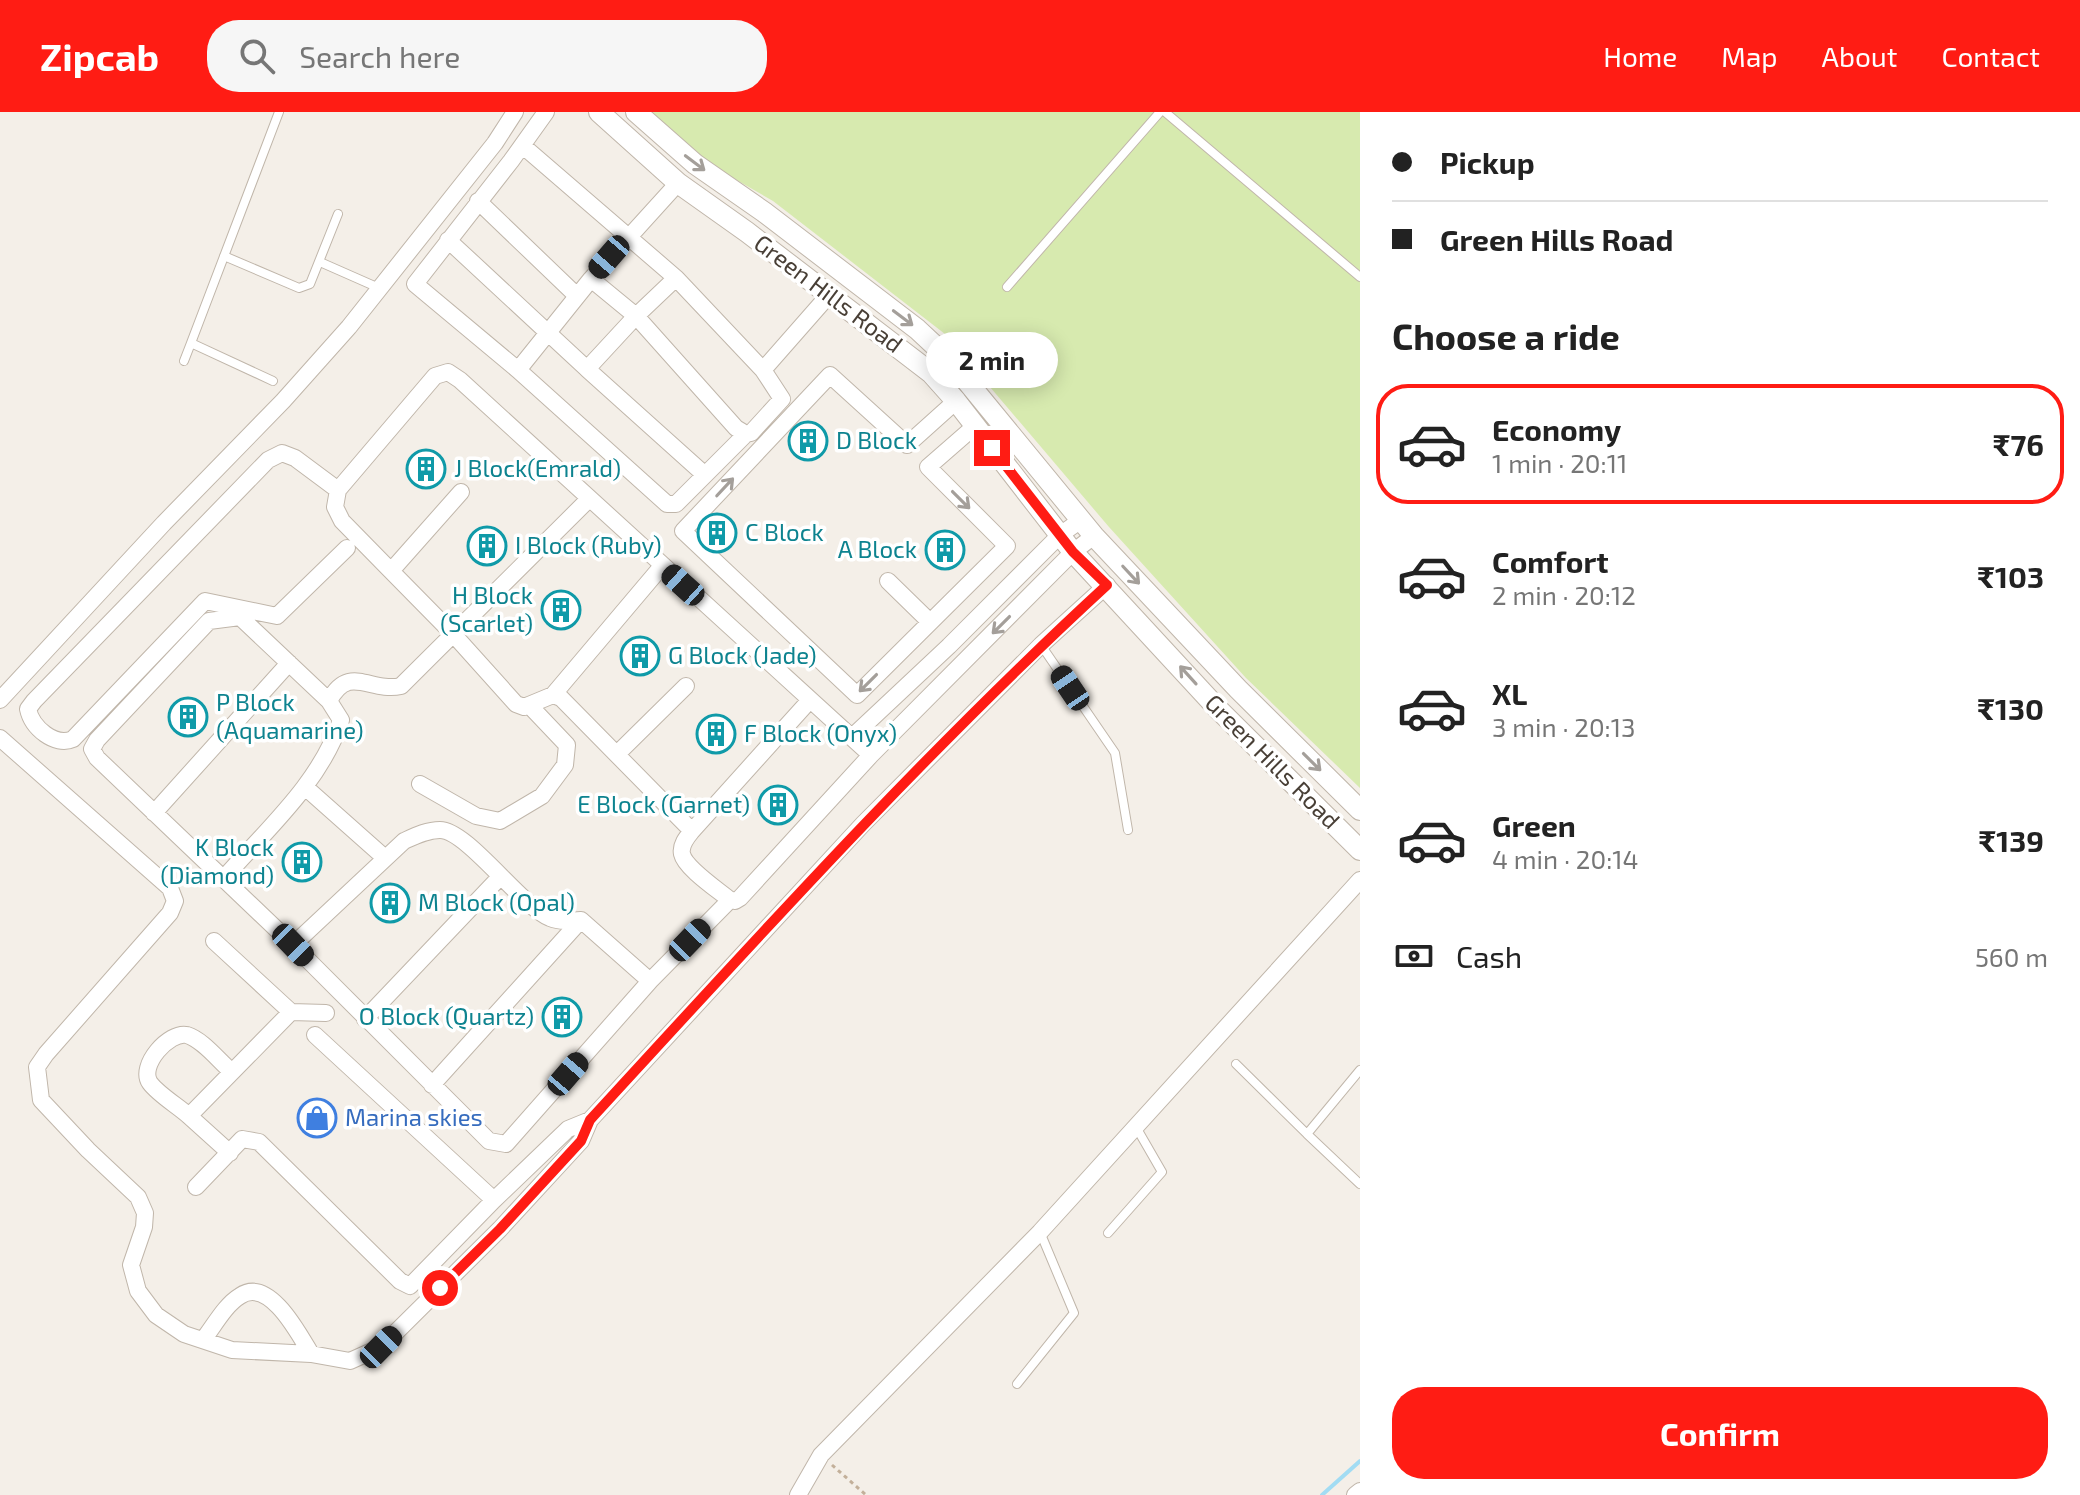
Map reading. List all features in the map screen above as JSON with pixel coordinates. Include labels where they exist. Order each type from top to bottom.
[{"type":"street","points":[[0,700],[164,523],[283,401],[379,288],[495,143],[515,112]]},
{"type":"street","points":[[523,146],[676,278],[763,370],[782,399],[676,504],[667,504],[518,370],[415,284],[546,112]]},
{"type":"street","name":"Green Hills Road","points":[[599,112],[678,183],[931,373],[1073,552],[1107,585],[1219,710],[1360,850]]},
{"type":"street","name":"Green Hills Road","points":[[636,112],[695,164],[764,212],[917,329],[973,387],[1087,528],[1238,689],[1360,810]]},
{"type":"street","points":[[518,370],[591,279],[678,183]]},
{"type":"street","points":[[478,201],[577,296]]},
{"type":"street","points":[[448,240],[705,475]]},
{"type":"street","points":[[587,369],[676,278]]},
{"type":"street","points":[[591,279],[636,316],[736,428],[746,434]]},
{"type":"street","points":[[763,370],[828,296]]},
{"type":"street","points":[[662,566],[553,695],[524,707],[516,704],[454,635],[342,521],[335,507],[338,490],[435,376],[448,372],[871,755]]},
{"type":"street","points":[[830,375],[907,445],[1007,546],[857,695],[683,531],[830,375]]},
{"type":"street","points":[[907,445],[956,401]]},
{"type":"street","points":[[928,467],[975,426]]},
{"type":"street","points":[[338,490],[295,458],[282,453],[268,460],[34,701],[28,709],[30,719],[55,742],[65,743],[73,739],[205,601],[277,616],[347,548]]},
{"type":"street","points":[[391,571],[461,492]]},
{"type":"street","points":[[329,701],[334,690],[344,682],[357,681],[381,688],[401,686],[589,499]]},
{"type":"street","points":[[852,737],[1060,535],[1087,528]]},
{"type":"street","points":[[810,700],[683,843],[682,854],[688,865],[730,900],[740,898],[871,755],[1073,552],[1087,528]]},
{"type":"street","points":[[888,581],[930,622]]},
{"type":"street","points":[[0,738],[170,888],[175,901],[170,913],[37,1067],[41,1100],[138,1197],[145,1213],[144,1227],[131,1265],[138,1291],[156,1315],[184,1334],[232,1350],[311,1354],[350,1361],[381,1347],[500,1229],[581,1141],[590,1120],[863,824],[1041,645],[1107,585]]},
{"type":"street","points":[[224,878],[305,787],[334,743],[341,720],[329,701],[240,617],[209,621],[92,749],[97,758],[293,945],[489,1141],[506,1144],[650,981],[730,900]]},
{"type":"street","points":[[949,646],[965,661]]},
{"type":"street","points":[[154,813],[289,663]]},
{"type":"street","points":[[617,754],[686,686]]},
{"type":"street","points":[[553,695],[561,698],[692,831]]},
{"type":"street","points":[[420,784],[476,816],[500,821],[542,796],[565,765],[567,745],[529,705]]},
{"type":"street","points":[[305,787],[385,858]]},
{"type":"street","points":[[293,945],[404,841],[442,829],[461,838],[500,877],[550,918],[581,920],[650,981]]},
{"type":"street","points":[[365,1019],[500,877]]},
{"type":"street","points":[[798,1495],[821,1455],[1040,1232],[1360,880]]},
{"type":"street","points":[[432,1085],[581,920]]},
{"type":"street","points":[[214,941],[291,1012],[326,1013]]},
{"type":"street","points":[[189,1116],[291,1012]]},
{"type":"street","points":[[230,1153],[149,1081],[147,1070],[150,1061],[172,1037],[184,1034],[196,1040],[231,1071]]},
{"type":"street","points":[[315,1035],[494,1200]]},
{"type":"street","points":[[196,1187],[242,1139],[259,1142],[400,1281],[410,1286],[568,1129],[590,1120]]},
{"type":"street","points":[[203,1340],[233,1301],[256,1291],[267,1296],[286,1314],[311,1354]]},
{"type":"street","points":[[1355,1495],[1360,1491]]},
{"type":"lane","points":[[184,361],[279,112]]},
{"type":"lane","points":[[1007,287],[1162,112],[1360,277]]},
{"type":"lane","points":[[224,256],[299,288],[310,284],[338,214]]},
{"type":"lane","points":[[320,262],[379,288]]},
{"type":"lane","points":[[191,343],[273,381]]},
{"type":"lane","points":[[1041,645],[1115,753],[1128,830]]},
{"type":"lane","points":[[1236,1064],[1360,1184]]},
{"type":"lane","points":[[1307,1134],[1360,1070]]},
{"type":"lane","points":[[1108,1233],[1162,1172],[1136,1127]]},
{"type":"lane","points":[[1017,1384],[1074,1313],[1040,1232]]},
{"type":"path","points":[[821,1455],[866,1495]]},
{"type":"green space","points":[[649,112],[1360,112],[1360,788],[1246,678],[1109,527],[945,334],[773,201],[700,159]]},
{"type":"waterway","points":[[1322,1495],[1360,1461]]},
{"type":"place","name":"D Block","points":[[808,441]]},
{"type":"place","name":"J Block(Emrald)","points":[[426,469]]},
{"type":"place","name":"C Block","points":[[717,533]]},
{"type":"place","name":"I Block (Ruby)","points":[[487,546]]},
{"type":"place","name":"A Block","points":[[945,550]]},
{"type":"place","name":"H Block (Scarlet)","points":[[561,610]]},
{"type":"place","name":"G Block (Jade)","points":[[640,656]]},
{"type":"place","name":"P Block (Aquamarine)","points":[[188,717]]},
{"type":"place","name":"F Block (Onyx)","points":[[716,734]]},
{"type":"place","name":"E Block (Garnet)","points":[[778,805]]},
{"type":"place","name":"K Block (Diamond)","points":[[302,862]]},
{"type":"place","name":"M Block (Opal)","points":[[390,903]]},
{"type":"place","name":"O Block (Quartz)","points":[[562,1017]]},
{"type":"place","name":"Marina skies","points":[[317,1118]]},
{"type":"route","points":[[440,1288],[500,1229],[581,1141],[590,1120],[863,824],[1041,645],[1107,585],[1073,552],[992,448]]}]
